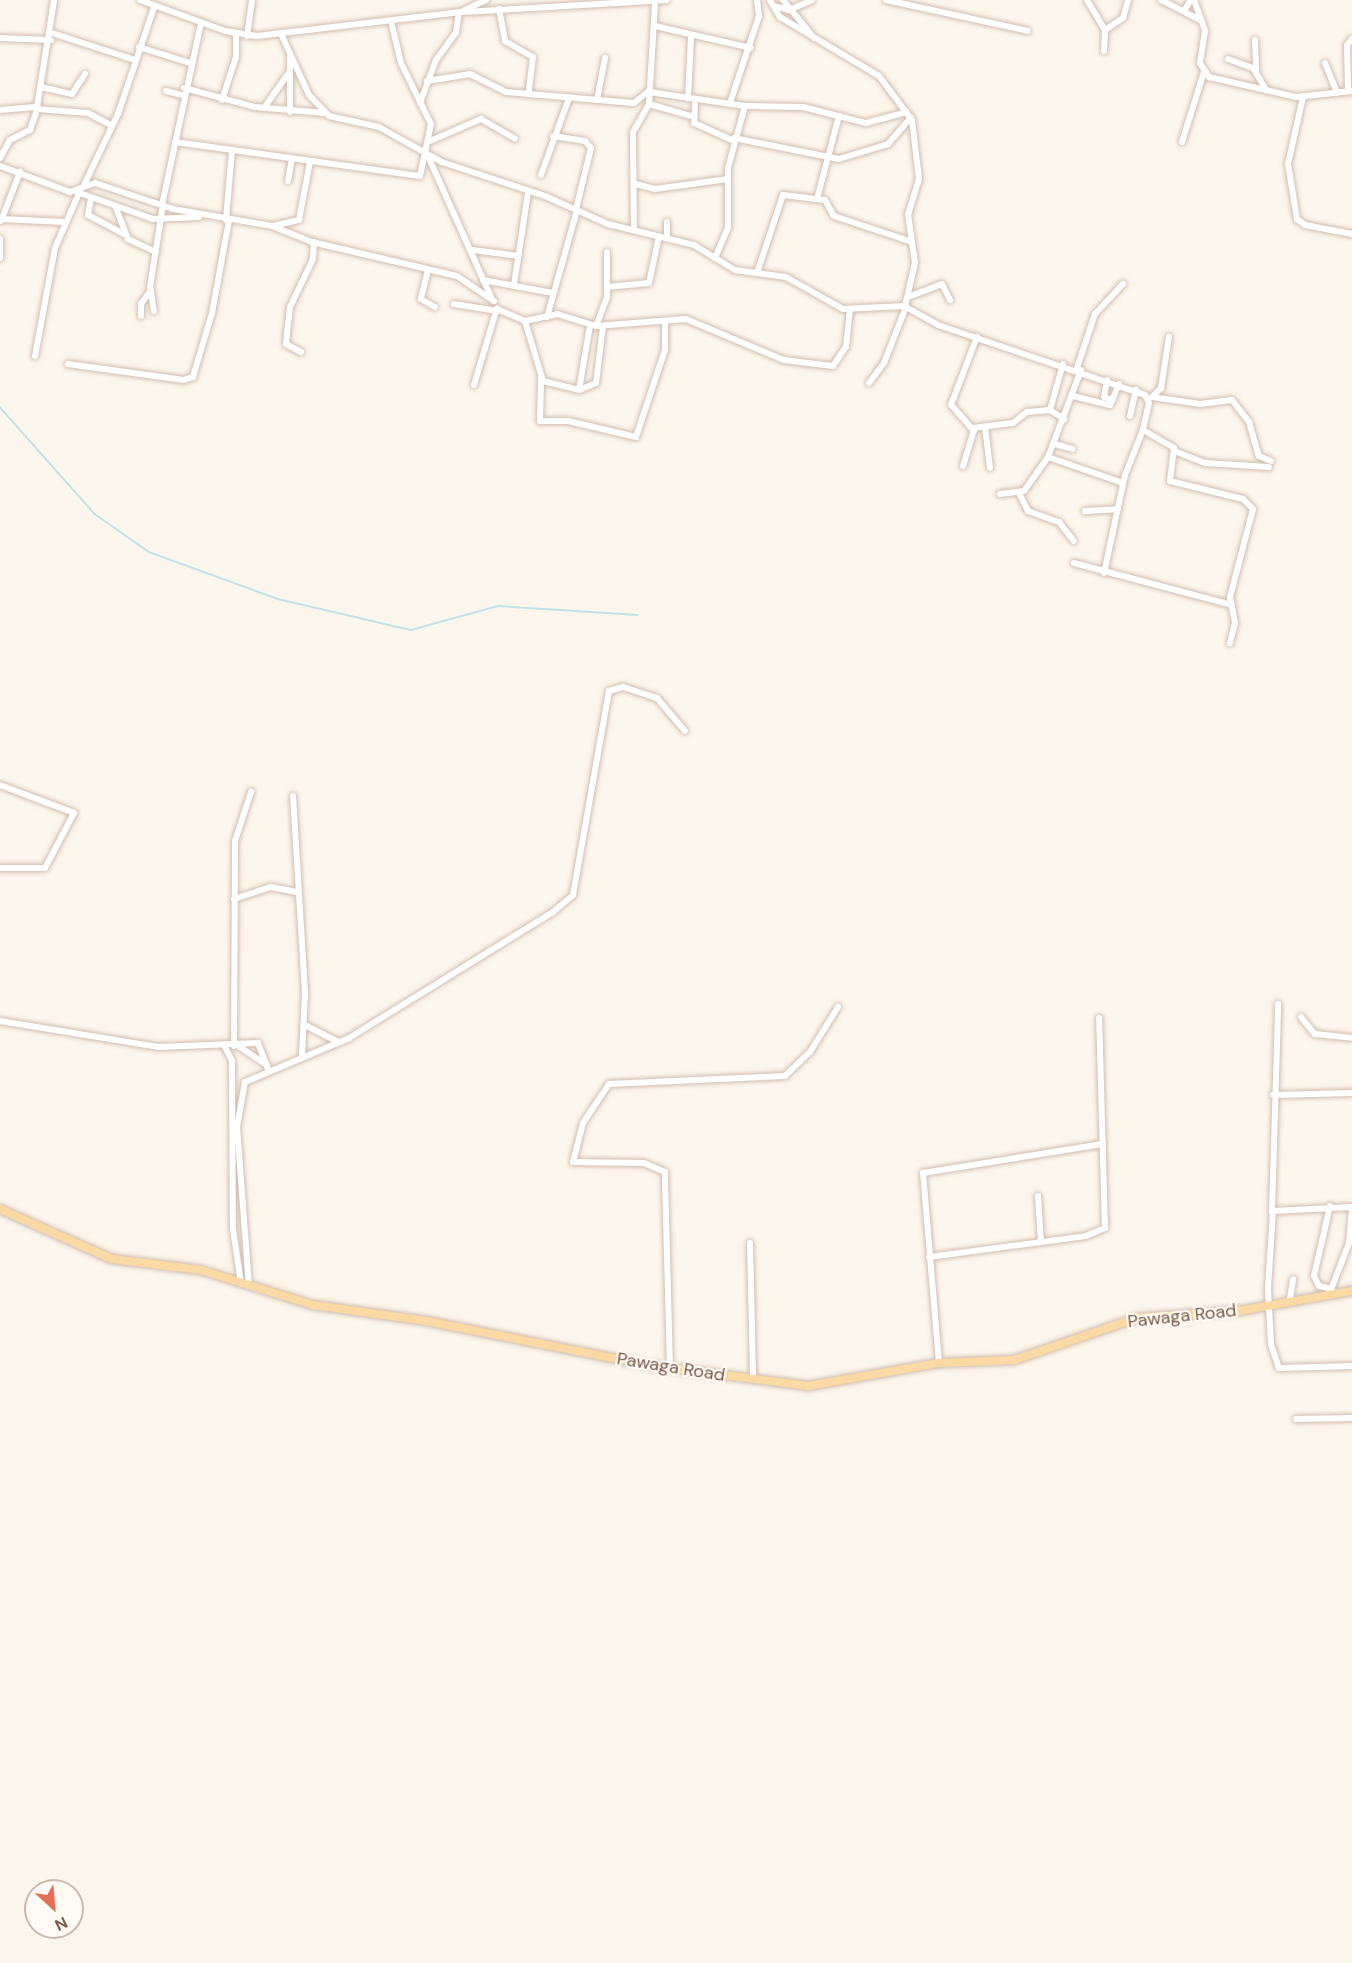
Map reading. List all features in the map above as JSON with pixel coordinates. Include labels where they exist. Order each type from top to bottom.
[{"type":"main road","name":"Pawaga Road","points":[[0,1209],[112,1259],[201,1270],[312,1305],[670,1369],[820,1385],[939,1363],[1014,1360],[1137,1318],[1239,1311],[1271,1302],[1330,1291],[1352,1291]]},
{"type":"street","points":[[0,158],[10,140],[30,130],[38,108],[51,40],[54,0]]},
{"type":"street","points":[[140,0],[201,23],[247,36],[282,36],[460,12],[667,0]]},
{"type":"street","points":[[35,356],[64,222],[78,192],[84,185],[111,125],[139,47],[157,6],[162,0]]},
{"type":"street","points":[[460,12],[486,0]]},
{"type":"street","points":[[730,103],[750,48],[757,0]]},
{"type":"street","points":[[783,0],[814,39]]},
{"type":"street","points":[[772,3],[789,10],[813,0]]},
{"type":"street","points":[[886,0],[911,2],[1028,31]]},
{"type":"street","points":[[1087,0],[1105,30],[1104,51]]},
{"type":"street","points":[[1105,30],[1123,18],[1128,0]]},
{"type":"street","points":[[1161,0],[1201,21]]},
{"type":"street","points":[[1182,142],[1204,72],[1201,21],[1193,0],[1184,11]]},
{"type":"street","points":[[247,36],[252,1]]},
{"type":"street","points":[[634,230],[636,184],[633,132],[649,104],[655,2]]},
{"type":"street","points":[[772,3],[814,39],[879,76],[909,115],[919,170],[908,214],[915,268],[906,307],[886,359],[869,383]]},
{"type":"street","points":[[499,9],[505,41],[533,57],[529,92]]},
{"type":"street","points":[[420,103],[427,81],[456,32],[460,12]]},
{"type":"street","points":[[175,142],[413,177],[420,176],[428,155],[430,124],[401,63],[391,21]]},
{"type":"street","points":[[154,311],[150,292],[159,220],[183,92],[201,23]]},
{"type":"street","points":[[655,26],[691,36],[744,42],[750,48]]},
{"type":"street","points":[[52,33],[135,60]]},
{"type":"street","points":[[222,100],[236,57],[236,34]]},
{"type":"street","points":[[282,36],[309,95],[325,113]]},
{"type":"street","points":[[691,36],[691,117]]},
{"type":"street","points":[[0,38],[51,40]]},
{"type":"street","points":[[1204,72],[1266,90],[1303,97],[1350,91],[1347,45],[1352,39]]},
{"type":"street","points":[[1256,40],[1256,71],[1266,90]]},
{"type":"street","points":[[139,47],[190,63]]},
{"type":"street","points":[[290,56],[290,112]]},
{"type":"street","points":[[597,100],[605,58]]},
{"type":"street","points":[[1228,59],[1256,71]]},
{"type":"street","points":[[1325,63],[1337,93]]},
{"type":"street","points":[[264,108],[290,71]]},
{"type":"street","points":[[41,87],[72,94],[85,74]]},
{"type":"street","points":[[427,81],[470,74],[506,92],[529,92],[634,103],[649,92],[684,93],[691,99],[745,106],[802,107],[867,123],[909,115]]},
{"type":"street","points":[[166,91],[183,92],[290,112],[325,113],[389,130],[428,155],[576,210],[634,230],[667,238],[715,258],[735,270],[786,277],[850,309],[906,307],[932,322],[1079,369],[1136,390],[1150,398],[1200,404],[1233,400],[1249,422],[1259,456],[1270,464],[1206,464],[1174,451],[1143,430]]},
{"type":"street","points":[[1303,97],[1288,164],[1299,222],[1352,234]]},
{"type":"street","points":[[541,175],[553,136],[569,98]]},
{"type":"street","points":[[649,104],[691,117],[714,136],[839,159],[886,145],[909,115]]},
{"type":"street","points":[[715,258],[728,227],[728,179],[734,139],[745,106]]},
{"type":"street","points":[[0,110],[38,108],[88,113],[111,125]]},
{"type":"street","points":[[817,199],[825,157],[839,116]]},
{"type":"street","points":[[430,141],[481,119],[515,139]]},
{"type":"street","points":[[547,317],[591,148],[585,141],[553,136]]},
{"type":"street","points":[[68,364],[184,380],[193,377],[212,313],[228,220],[232,150]]},
{"type":"street","points":[[428,155],[473,250],[483,280],[497,310],[474,385]]},
{"type":"street","points":[[288,181],[292,159]]},
{"type":"street","points":[[272,226],[299,220],[310,162]]},
{"type":"street","points":[[0,165],[159,220],[202,216]]},
{"type":"street","points":[[20,172],[1,221],[64,222]]},
{"type":"street","points":[[636,184],[657,189],[728,179]]},
{"type":"street","points":[[84,185],[95,183],[202,216],[272,226],[314,242],[459,277],[494,301]]},
{"type":"street","points":[[514,285],[528,192]]},
{"type":"street","points":[[757,273],[781,196],[817,199],[832,204],[834,216],[912,242]]},
{"type":"street","points":[[91,198],[88,215],[156,252]]},
{"type":"street","points":[[116,207],[124,234]]},
{"type":"street","points":[[667,222],[667,238]]},
{"type":"street","points":[[607,286],[649,283],[659,236]]},
{"type":"street","points":[[0,239],[0,258]]},
{"type":"street","points":[[301,352],[286,344],[290,307],[313,259],[314,242]]},
{"type":"street","points":[[473,250],[519,256]]},
{"type":"street","points":[[579,390],[607,286],[607,252]]},
{"type":"street","points":[[428,270],[421,299],[435,307]]},
{"type":"street","points":[[483,280],[553,293]]},
{"type":"street","points":[[908,298],[942,284],[950,300]]},
{"type":"street","points":[[1000,494],[1019,493],[1048,457],[1073,396],[1095,315],[1123,284]]},
{"type":"street","points":[[141,316],[141,304],[150,292]]},
{"type":"street","points":[[454,304],[497,310],[525,321],[567,315],[597,326],[686,319],[784,360],[833,366],[846,348],[850,309]]},
{"type":"street","points":[[525,321],[541,378],[540,421],[568,421],[636,437],[665,350],[665,321]]},
{"type":"street","points":[[541,378],[579,390],[596,383],[597,326]]},
{"type":"street","points":[[973,428],[951,405],[977,337]]},
{"type":"street","points":[[1104,573],[1123,483],[1143,430],[1150,398],[1161,388],[1169,337]]},
{"type":"street","points":[[1050,410],[1063,364]]},
{"type":"street","points":[[1107,380],[1104,397],[1112,400]]},
{"type":"street","points":[[1073,396],[1101,406],[1112,400],[1119,384]]},
{"type":"street","points":[[1130,416],[1136,390]]},
{"type":"street","points":[[973,428],[1013,423],[1027,412],[1050,410],[1064,419]]},
{"type":"street","points":[[985,427],[990,468]]},
{"type":"street","points":[[963,466],[973,428]]},
{"type":"street","points":[[1054,444],[1072,449]]},
{"type":"street","points":[[1174,451],[1170,481],[1252,505],[1232,604],[1230,643]]},
{"type":"street","points":[[1048,457],[1123,483]]},
{"type":"street","points":[[1019,493],[1028,511],[1059,522],[1074,541]]},
{"type":"street","points":[[1085,511],[1118,510]]},
{"type":"street","points":[[1074,563],[1104,573],[1139,576],[1232,604]]},
{"type":"street","points":[[245,1284],[239,1099],[245,1082],[268,1067],[340,1042],[553,912],[573,895],[609,691],[623,687],[652,695],[685,731]]},
{"type":"street","points":[[0,785],[74,813],[45,868],[0,868]]},
{"type":"street","points":[[235,1045],[235,841],[252,792]]},
{"type":"street","points":[[293,796],[305,1025],[302,1056]]},
{"type":"street","points":[[234,899],[271,887],[297,892]]},
{"type":"street","points":[[1278,1004],[1273,1095],[1271,1344],[1279,1368],[1352,1366]]},
{"type":"street","points":[[670,1369],[665,1172],[644,1163],[573,1162],[583,1123],[609,1084],[785,1076],[810,1052],[838,1007]]},
{"type":"street","points":[[1301,1017],[1315,1034],[1352,1038]]},
{"type":"street","points":[[929,1257],[1041,1241],[1105,1228],[1100,1018]]},
{"type":"street","points":[[0,1021],[158,1047],[225,1047],[258,1043],[268,1067]]},
{"type":"street","points":[[305,1025],[340,1042]]},
{"type":"street","points":[[235,1045],[268,1067]]},
{"type":"street","points":[[225,1047],[232,1060],[233,1229],[245,1284]]},
{"type":"street","points":[[1273,1095],[1352,1093]]},
{"type":"street","points":[[939,1363],[929,1257],[925,1171],[1103,1144]]},
{"type":"street","points":[[1038,1196],[1041,1241]]},
{"type":"street","points":[[1272,1212],[1281,1207],[1330,1206],[1352,1209],[1348,1243],[1330,1291],[1319,1286],[1314,1276],[1330,1206]]},
{"type":"street","points":[[750,1243],[753,1379]]},
{"type":"street","points":[[1290,1299],[1293,1279]]},
{"type":"street","points":[[1296,1419],[1352,1418]]},
{"type":"waterway","points":[[0,407],[95,514],[149,552],[278,599],[411,630],[498,606],[638,615]]}]
